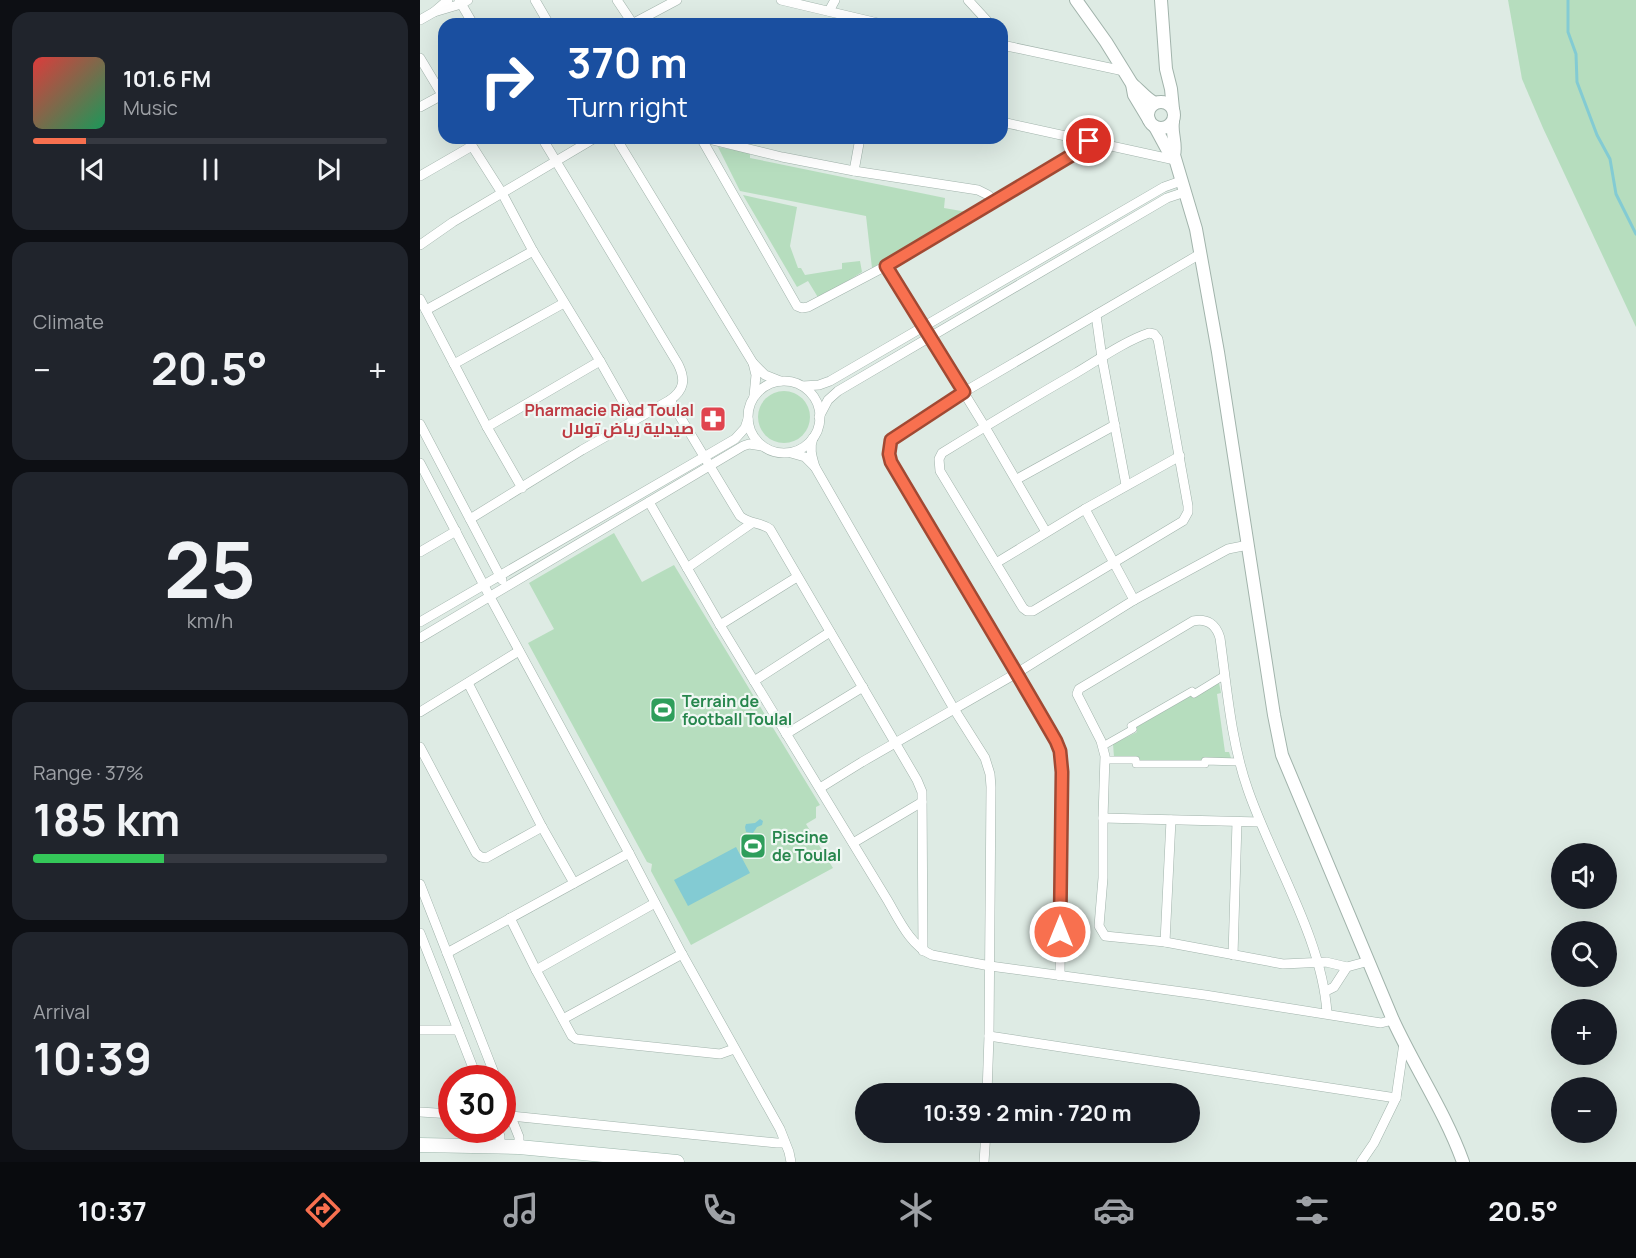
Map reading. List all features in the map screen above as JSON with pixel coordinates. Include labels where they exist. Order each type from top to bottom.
[{"type":"main road","points":[[420,1145],[519,1147],[677,1162]]},
{"type":"street","points":[[434,12],[448,0]]},
{"type":"street","points":[[535,0],[546,18]]},
{"type":"street","points":[[617,0],[628,18]]},
{"type":"street","points":[[643,18],[677,0]]},
{"type":"street","points":[[781,0],[858,18]]},
{"type":"street","points":[[830,11],[835,0]]},
{"type":"street","points":[[968,0],[984,18]]},
{"type":"street","points":[[1076,0],[1124,71],[1132,84],[1134,94],[1168,151],[1175,157]]},
{"type":"street","points":[[1161,0],[1166,69],[1171,89],[1175,157],[1196,229],[1218,352],[1282,755],[1404,1043],[1434,1099],[1462,1162]]},
{"type":"street","points":[[420,20],[463,1],[470,18]]},
{"type":"street","points":[[1008,46],[1124,71]]},
{"type":"street","points":[[420,58],[438,89]]},
{"type":"street","points":[[1166,69],[1162,89],[1156,103],[1149,109],[1148,117],[1158,128],[1166,127],[1173,116]]},
{"type":"street","points":[[1132,84],[1149,100],[1156,103],[1164,102],[1173,116]]},
{"type":"street","points":[[420,107],[438,99]]},
{"type":"street","points":[[1008,123],[1175,157]]},
{"type":"street","points":[[706,144],[797,306],[802,308],[886,266],[1082,149],[1089,141]]},
{"type":"street","points":[[420,176],[466,144]]},
{"type":"street","points":[[470,144],[502,193],[633,421]]},
{"type":"street","points":[[470,519],[670,400],[680,393],[682,385],[681,370],[678,364],[546,144]]},
{"type":"street","points":[[420,245],[453,222],[585,144]]},
{"type":"street","points":[[620,144],[753,363],[765,375],[803,386],[815,399],[819,417],[810,447],[815,466],[954,709],[985,758],[990,774],[991,799],[987,1083]]},
{"type":"street","points":[[728,144],[855,171],[978,190],[994,201]]},
{"type":"street","points":[[855,171],[859,144]]},
{"type":"street","points":[[803,386],[819,385],[831,381],[926,332],[1183,187]]},
{"type":"street","points":[[426,310],[533,250]]},
{"type":"street","points":[[1060,976],[1062,772],[1060,751],[1017,673],[891,462],[889,454],[891,440],[964,392],[1200,254]]},
{"type":"street","points":[[886,266],[1017,479],[1046,532]]},
{"type":"street","points":[[420,299],[487,427],[522,488]]},
{"type":"street","points":[[454,364],[564,303]]},
{"type":"street","points":[[1096,315],[1126,485]]},
{"type":"street","points":[[819,417],[828,400],[838,390],[926,332]]},
{"type":"street","points":[[1149,333],[1154,334],[1158,339],[1188,512],[1183,521],[1033,611],[1027,611],[1023,608],[940,471],[939,459],[942,453],[1102,358],[1149,333]]},
{"type":"street","points":[[487,427],[600,361]]},
{"type":"street","points":[[753,363],[756,375],[754,397]]},
{"type":"street","points":[[420,622],[735,439],[745,428],[749,407],[754,397],[761,389],[780,381]]},
{"type":"street","points":[[670,400],[740,516],[744,520],[765,525],[770,529],[917,780],[922,792],[923,951]]},
{"type":"street","points":[[748,419],[752,434],[762,446]]},
{"type":"street","points":[[420,424],[506,587]]},
{"type":"street","points":[[1017,479],[1115,425]]},
{"type":"street","points":[[785,452],[802,447],[814,435]]},
{"type":"street","points":[[420,638],[743,446],[749,444],[762,446],[777,452],[805,457],[815,466]]},
{"type":"street","points":[[996,563],[1126,485],[1180,456]]},
{"type":"street","points":[[420,463],[682,954],[758,1089],[785,1143],[791,1162]]},
{"type":"street","points":[[649,502],[753,681],[905,930],[923,951],[932,955],[990,966],[1204,995],[1381,1023],[1394,1020]]},
{"type":"street","points":[[1085,509],[1134,600]]},
{"type":"street","points":[[687,568],[752,523]]},
{"type":"street","points":[[420,552],[456,531]]},
{"type":"street","points":[[820,788],[1017,673],[1134,600],[1228,549],[1248,545]]},
{"type":"street","points":[[720,625],[797,577]]},
{"type":"street","points":[[1327,1013],[1326,991],[1317,962],[1290,890],[1260,822],[1239,762],[1219,635],[1216,629],[1206,621],[1196,620],[1077,691],[1103,747],[1106,760],[1103,878],[1099,926],[1105,936],[1165,942],[1282,964],[1317,962],[1326,962],[1347,968],[1369,961]]},
{"type":"street","points":[[753,681],[830,632]]},
{"type":"street","points":[[420,712],[519,651]]},
{"type":"street","points":[[1103,747],[1133,729],[1131,726],[1192,691],[1194,694],[1225,675]]},
{"type":"street","points":[[468,683],[542,827],[574,883]]},
{"type":"street","points":[[786,734],[863,687]]},
{"type":"street","points":[[420,747],[476,853],[481,857],[486,858],[542,827]]},
{"type":"street","points":[[1106,760],[1136,760],[1136,764],[1239,762]]},
{"type":"street","points":[[853,843],[922,802]]},
{"type":"street","points":[[1103,818],[1260,822]]},
{"type":"street","points":[[1165,942],[1171,820]]},
{"type":"street","points":[[1233,955],[1237,822]]},
{"type":"street","points":[[447,953],[629,853]]},
{"type":"street","points":[[420,884],[491,1065]]},
{"type":"street","points":[[536,970],[655,903]]},
{"type":"street","points":[[510,918],[572,1036],[579,1040],[720,1054],[734,1050]]},
{"type":"street","points":[[420,933],[472,1065]]},
{"type":"street","points":[[563,1019],[682,954]]},
{"type":"street","points":[[1326,991],[1334,987],[1347,968]]},
{"type":"street","points":[[420,1030],[458,1030]]},
{"type":"street","points":[[989,1036],[1396,1098]]},
{"type":"street","points":[[1361,1162],[1374,1143],[1396,1098],[1404,1043]]},
{"type":"street","points":[[420,1112],[438,1113]]},
{"type":"street","points":[[516,1117],[785,1143]]},
{"type":"street","points":[[516,1129],[519,1147]]},
{"type":"street","points":[[984,1162],[985,1143]]},
{"type":"green space","points":[[1508,0],[1636,0],[1636,327],[1522,79]]},
{"type":"green space","points":[[718,147],[750,153],[750,158],[945,198],[944,208],[967,212],[872,268],[866,216],[740,191]]},
{"type":"green space","points":[[743,195],[797,207],[790,246],[798,268],[801,268],[805,275],[842,269],[842,263],[860,261],[862,272],[819,299],[808,281],[797,287]]},
{"type":"green space","points":[[779,391],[789,391],[803,398],[810,417],[803,436],[789,443],[779,443],[769,439],[762,432],[758,422],[758,412],[762,402],[769,395]]},
{"type":"green space","name":"Terrain de football Toulal","points":[[614,533],[642,582],[674,565],[820,805],[816,807],[816,818],[806,824],[833,868],[691,945],[651,871],[652,864],[647,862],[528,643],[554,629],[529,583]]},
{"type":"green space","points":[[1219,683],[1221,693],[1217,694],[1225,752],[1229,752],[1231,758],[1202,759],[1202,762],[1138,761],[1114,757],[1113,744],[1137,732],[1135,728],[1192,695]]},
{"type":"water","points":[[760,819],[763,821],[762,825],[757,827],[753,833],[746,832],[746,824],[755,823]]},
{"type":"water","points":[[736,847],[750,873],[688,906],[674,880]]},
{"type":"waterway","points":[[1568,0],[1568,32],[1576,54],[1577,82],[1597,135],[1610,159],[1616,194],[1636,234]]},
{"type":"place","name":"Pharmacie Riad Toulal صيدلية رياض تولال","points":[[713,419]]},
{"type":"place","name":"Terrain de football Toulal","points":[[663,710]]},
{"type":"place","name":"Piscine de Toulal","points":[[753,846]]},
{"type":"route","points":[[1060,932],[1062,772],[1060,751],[1017,673],[891,462],[889,454],[891,440],[964,392],[886,266],[1082,149],[1089,141]]}]
